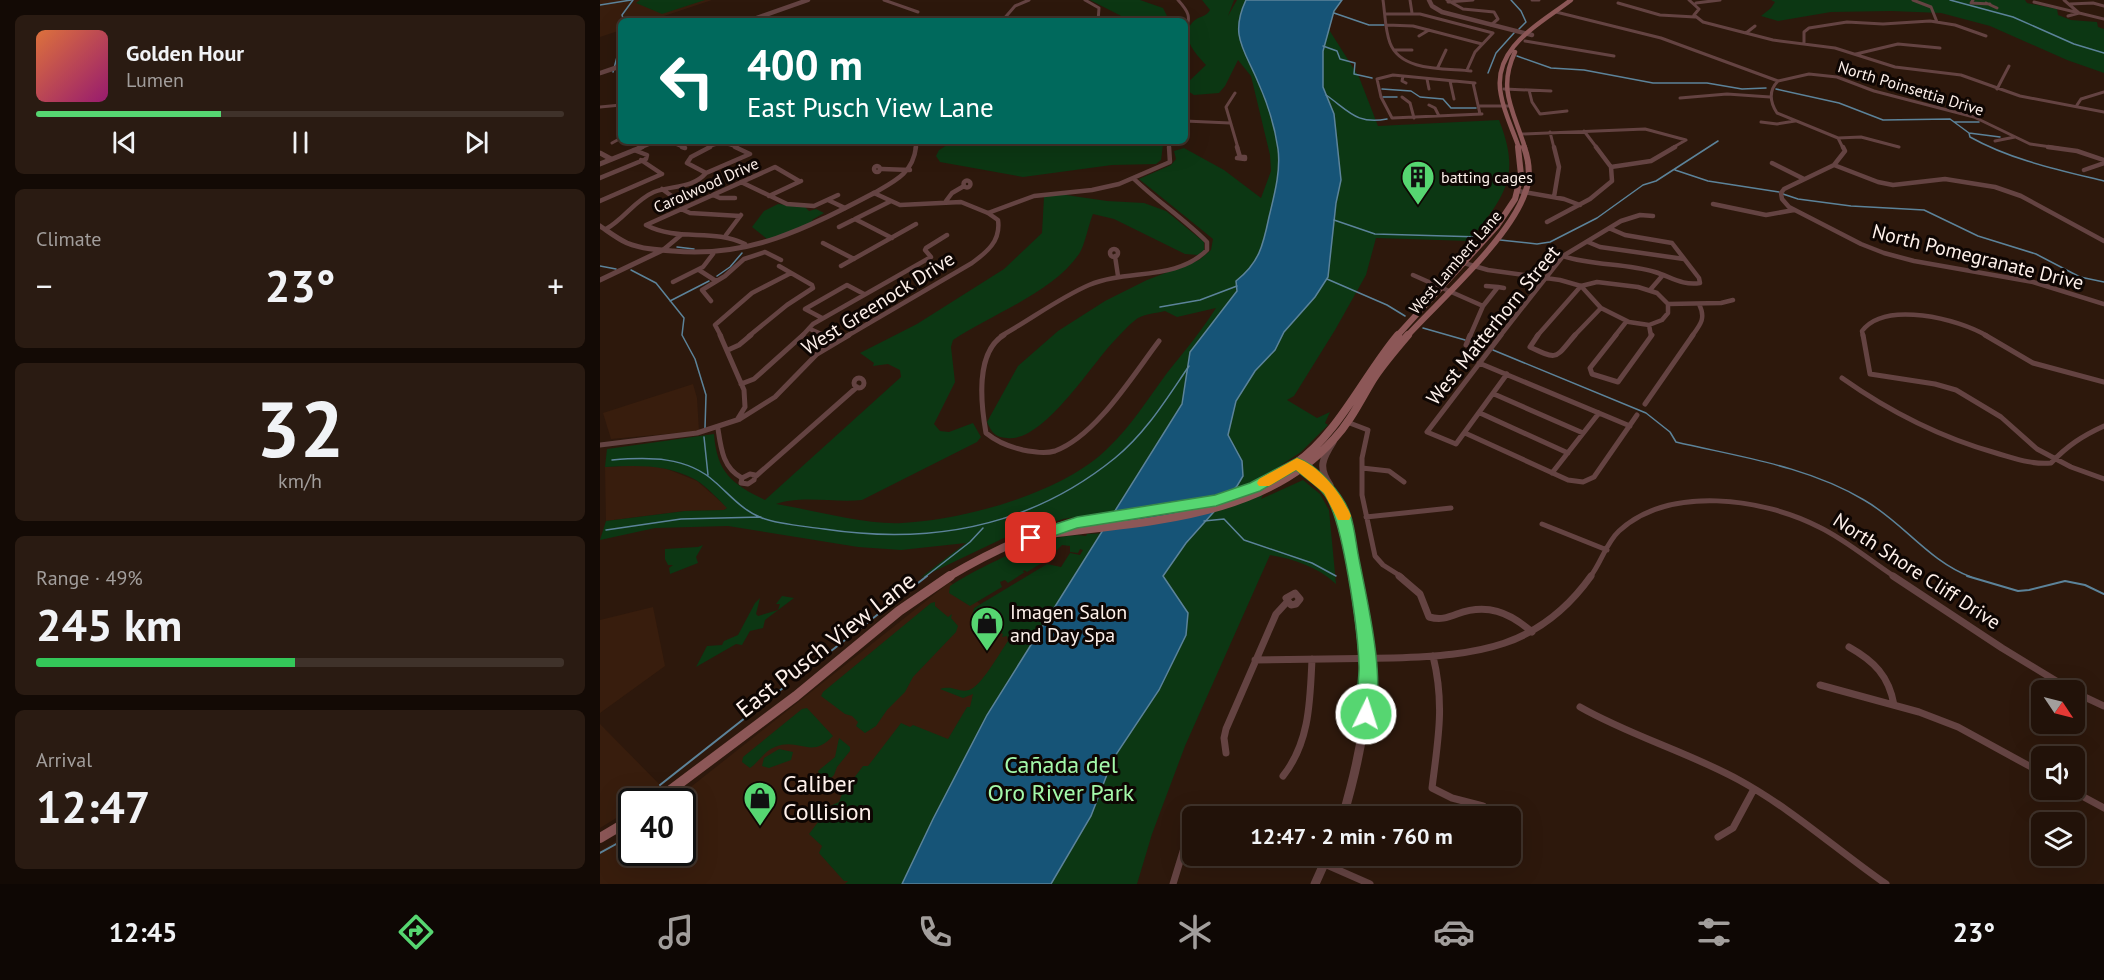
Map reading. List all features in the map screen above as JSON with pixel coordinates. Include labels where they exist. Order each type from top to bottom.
[{"type":"main road","name":"West Lambert Lane","points":[[1558,12],[1571,0]]},
{"type":"main road","name":"West Lambert Lane","points":[[1522,192],[1521,154],[1499,75],[1505,58],[1527,34],[1577,0]]},
{"type":"main road","name":"West Lambert Lane","points":[[1502,89],[1508,62],[1525,41],[1527,34]]},
{"type":"main road","name":"West Lambert Lane","points":[[1296,468],[1336,438],[1387,360],[1501,222],[1522,192],[1529,162],[1521,134],[1508,106]]},
{"type":"main road","name":"West Lambert Lane","points":[[1296,468],[1328,434],[1390,345],[1445,289]]},
{"type":"main road","points":[[1360,402],[1358,399],[1370,378],[1369,373]]},
{"type":"main road","name":"East Pusch View Lane","points":[[674,788],[769,718],[941,581],[987,555],[1031,538],[1091,525],[1218,508],[1260,493],[1296,468]]},
{"type":"main road","points":[[600,838],[618,827]]},
{"type":"street","points":[[757,18],[808,0]]},
{"type":"street","points":[[884,0],[918,12]]},
{"type":"street","points":[[1005,18],[1015,6],[1029,0]]},
{"type":"street","points":[[1085,0],[1098,8],[1098,18]]},
{"type":"street","points":[[1178,0],[1190,12],[1191,20],[1188,26]]},
{"type":"street","points":[[1383,0],[1384,14],[1386,25],[1396,56],[1405,62],[1438,68],[1469,70],[1482,44],[1493,33],[1412,13],[1384,14]]},
{"type":"street","points":[[1410,0],[1412,13]]},
{"type":"street","points":[[1429,0],[1432,6],[1440,11],[1527,34]]},
{"type":"street","points":[[1448,1],[1473,0]]},
{"type":"street","points":[[1533,0],[1539,0]]},
{"type":"street","points":[[1689,0],[1696,3],[1720,0]]},
{"type":"street","points":[[1913,0],[1931,7],[1937,22]]},
{"type":"street","points":[[1974,0],[1970,2],[1990,4],[1997,8]]},
{"type":"street","points":[[2064,0],[2079,11],[2078,14]]},
{"type":"street","points":[[1448,1],[1454,6],[1476,12],[1494,12],[1498,19],[1492,25]]},
{"type":"street","points":[[2034,2],[2104,19]]},
{"type":"street","points":[[1618,3],[1660,15],[1695,17],[1703,22],[1773,40],[1804,43],[1855,54],[1894,67],[1966,76],[2037,100],[2078,105],[2104,112]]},
{"type":"street","points":[[1695,17],[1699,8],[1696,3]]},
{"type":"street","points":[[2070,4],[2093,3],[2104,6]]},
{"type":"street","points":[[1558,12],[1661,38],[1778,81]]},
{"type":"street","points":[[2068,16],[2078,14]]},
{"type":"street","points":[[1460,25],[1469,19]]},
{"type":"street","points":[[1804,43],[1805,30],[1816,26],[1847,22],[1937,22],[1986,36]]},
{"type":"street","points":[[1386,25],[1407,25],[1482,44]]},
{"type":"street","points":[[1746,33],[1755,26]]},
{"type":"street","points":[[1419,36],[1429,30]]},
{"type":"street","points":[[1525,41],[1614,56]]},
{"type":"street","points":[[1855,54],[1902,44],[1940,48]]},
{"type":"street","points":[[1394,50],[1412,50]]},
{"type":"street","points":[[1438,68],[1446,50]]},
{"type":"street","points":[[1997,88],[2009,66]]},
{"type":"street","points":[[600,74],[618,67]]},
{"type":"street","name":"North Poinsettia Drive","points":[[1778,81],[1809,74],[1837,77],[1894,96],[1974,117],[2030,144],[2077,151],[2104,161]]},
{"type":"street","points":[[1403,76],[1402,81],[1406,83]]},
{"type":"street","points":[[1403,76],[1474,83],[1481,114],[1392,119],[1381,97],[1378,77],[1403,76]]},
{"type":"street","points":[[1427,79],[1429,89]]},
{"type":"street","points":[[1450,81],[1450,93],[1454,99]]},
{"type":"street","points":[[1778,81],[1773,85],[1770,97],[1771,105],[1777,113],[1839,138],[1861,137],[1899,147]]},
{"type":"street","points":[[1502,89],[1551,91]]},
{"type":"street","points":[[1528,90],[1540,114],[1566,111]]},
{"type":"street","points":[[2078,105],[2081,99],[2104,92]]},
{"type":"street","points":[[1235,93],[1226,105],[1240,157]]},
{"type":"street","points":[[1680,98],[1727,94],[1770,97]]},
{"type":"street","points":[[1402,97],[1410,103],[1414,118]]},
{"type":"street","points":[[600,106],[618,105]]},
{"type":"street","points":[[1430,105],[1435,108],[1439,116]]},
{"type":"street","points":[[1479,106],[1508,106]]},
{"type":"street","points":[[1188,121],[1230,123]]},
{"type":"street","points":[[1761,122],[1777,124],[1795,121]]},
{"type":"street","points":[[1521,134],[1645,129],[1675,135],[1686,140],[1652,161],[1611,167]]},
{"type":"street","points":[[1547,222],[1580,205],[1612,181],[1611,167],[1584,131]]},
{"type":"street","points":[[1550,132],[1559,172],[1554,197]]},
{"type":"street","points":[[1995,141],[2015,137]]},
{"type":"street","points":[[1794,210],[1785,203],[1781,193],[1834,165],[1845,151],[1839,138]]},
{"type":"street","points":[[612,143],[618,140]]},
{"type":"street","points":[[600,164],[649,144]]},
{"type":"street","points":[[676,144],[685,147]]},
{"type":"street","points":[[603,227],[622,222],[640,201],[662,189],[697,183],[706,173],[750,154],[729,144],[711,144],[687,162],[706,173]]},
{"type":"street","points":[[603,227],[627,243],[663,250],[713,254],[742,250],[772,242],[845,208],[902,177],[913,165],[916,144]]},
{"type":"street","points":[[874,193],[900,205],[946,201],[969,205],[988,213],[1034,196],[1104,188],[1134,179],[1170,162],[1168,144]]},
{"type":"street","points":[[600,201],[662,174],[643,161],[642,154],[634,150]]},
{"type":"street","points":[[1655,151],[1663,155]]},
{"type":"street","points":[[600,153],[611,159]]},
{"type":"street","points":[[600,178],[643,161]]},
{"type":"street","points":[[2084,170],[2104,161]]},
{"type":"street","points":[[1772,163],[1804,179]]},
{"type":"street","points":[[1834,165],[1878,182],[1893,184],[1945,179],[1995,187],[2020,196],[2104,241]]},
{"type":"street","name":"Carolwood Drive","points":[[681,235],[662,232],[646,225],[775,167],[800,181],[769,196]]},
{"type":"street","points":[[882,169],[910,170]]},
{"type":"street","points":[[1559,172],[1565,173]]},
{"type":"street","points":[[1134,179],[1156,201],[1182,217],[1207,242],[1207,250],[1201,256],[1165,272],[1118,276],[1089,285],[997,339],[989,350],[985,365],[982,413],[986,433],[1010,448],[1038,453],[1056,451],[1091,425],[1159,341]]},
{"type":"street","points":[[741,182],[787,204],[815,206],[838,195]]},
{"type":"street","points":[[946,201],[951,194],[964,186]]},
{"type":"street","points":[[662,189],[673,197]]},
{"type":"street","points":[[1522,192],[1554,197],[1580,205]]},
{"type":"street","points":[[600,195],[606,198]]},
{"type":"street","points":[[713,195],[720,198],[735,198]]},
{"type":"street","points":[[828,200],[845,208]]},
{"type":"street","points":[[839,227],[891,201]]},
{"type":"street","points":[[1713,204],[1766,215],[1794,210]]},
{"type":"street","points":[[681,209],[690,213],[741,215],[726,236]]},
{"type":"street","name":"North Pomegranate Drive","points":[[1794,210],[1861,244],[1891,255],[2033,282],[2104,304]]},
{"type":"street","name":"West Greenock Drive","points":[[600,445],[692,435],[718,429],[756,410],[784,389],[805,364],[837,342],[985,253],[998,236],[1000,227],[998,220],[988,213]]},
{"type":"street","name":"West Matterhorn Street","points":[[1428,432],[1429,427],[1563,256],[1629,218],[1653,216]]},
{"type":"street","points":[[855,219],[892,238]]},
{"type":"street","points":[[841,266],[916,224]]},
{"type":"street","points":[[1563,256],[1578,261],[1642,269],[1683,284],[1700,284],[1699,278],[1669,242],[1625,235],[1611,229]]},
{"type":"street","points":[[600,280],[663,250],[681,235],[726,236],[736,238],[745,244]]},
{"type":"street","points":[[741,384],[754,379],[813,324],[930,257],[931,255],[924,250],[947,235]]},
{"type":"street","points":[[1588,242],[1604,248],[1684,259]]},
{"type":"street","points":[[824,243],[854,259]]},
{"type":"street","points":[[711,301],[702,290],[744,259],[759,252],[765,252],[781,260]]},
{"type":"street","points":[[673,282],[699,270],[713,254]]},
{"type":"street","points":[[1115,256],[1118,276]]},
{"type":"street","points":[[1467,264],[1495,272],[1547,278],[1581,286],[1604,283],[1650,290],[1668,304],[1699,304],[1733,300]]},
{"type":"street","points":[[728,350],[739,345],[787,305],[813,288],[812,285],[779,266]]},
{"type":"street","points":[[699,270],[716,281]]},
{"type":"street","points":[[737,420],[746,404],[741,384],[728,350],[715,325],[716,322],[752,293],[791,273]]},
{"type":"street","points":[[1413,275],[1483,306]]},
{"type":"street","points":[[1650,290],[1663,275]]},
{"type":"street","points":[[822,318],[806,309],[847,285],[864,294]]},
{"type":"street","points":[[1466,345],[1483,306],[1501,288],[1486,285]]},
{"type":"street","points":[[1581,286],[1602,307],[1626,322],[1649,325],[1666,317],[1669,310],[1668,304]]},
{"type":"street","points":[[1581,286],[1530,344],[1532,349],[1556,357],[1602,307]]},
{"type":"street","points":[[817,302],[823,306]]},
{"type":"street","points":[[1645,404],[1703,321],[1703,312],[1699,304]]},
{"type":"street","points":[[2104,382],[2031,362],[2003,348],[1974,328],[1959,322],[1896,316],[1877,318],[1863,327],[1862,337],[1870,374],[1935,384],[1956,390],[2001,417],[2032,444],[2056,460],[2104,479]]},
{"type":"street","points":[[1626,322],[1590,370],[1592,374],[1616,383],[1651,339],[1652,333],[1649,325]]},
{"type":"street","points":[[810,328],[837,342]]},
{"type":"street","points":[[1479,363],[1630,426]]},
{"type":"street","points":[[1428,432],[1453,444],[1459,442],[1507,374]]},
{"type":"street","points":[[1842,378],[1892,412],[1938,433],[2039,464],[2056,460],[2068,445],[2081,436],[2104,426]]},
{"type":"street","points":[[718,429],[724,462],[737,477],[742,478],[750,474],[756,476],[857,387]]},
{"type":"street","points":[[1494,394],[1583,433]]},
{"type":"street","points":[[746,404],[756,410]]},
{"type":"street","points":[[1480,413],[1568,453]]},
{"type":"street","points":[[1552,473],[1599,413]]},
{"type":"street","points":[[1465,433],[1568,480],[1587,481],[1597,474],[1637,415]]},
{"type":"street","points":[[1347,422],[1368,430],[1362,468],[1362,495],[1375,556],[1384,568],[1407,580],[1418,591],[1424,602],[1424,611],[1429,617],[1442,619],[1480,608],[1492,609],[1505,612],[1532,632]]},
{"type":"street","points":[[1336,438],[1322,459],[1320,468],[1347,530],[1365,626],[1368,658],[1368,697],[1363,736],[1346,806]]},
{"type":"street","points":[[1296,468],[1322,483],[1335,498]]},
{"type":"street","points":[[1362,468],[1389,471],[1404,482]]},
{"type":"street","name":"North Shore Cliff Drive","points":[[1255,660],[1478,653],[1532,632],[1568,605],[1619,532],[1634,520],[1655,509],[1676,503],[1725,503],[1783,512],[1834,534],[1971,627],[2055,680]]},
{"type":"street","points":[[1366,517],[1451,508]]},
{"type":"street","points":[[1542,524],[1606,550]]},
{"type":"street","points":[[1226,753],[1224,738],[1226,729],[1276,614],[1287,602]]},
{"type":"street","points":[[1849,647],[1874,662],[1881,670],[1892,689],[1894,705]]},
{"type":"street","points":[[1433,656],[1440,684],[1441,713],[1432,788],[1452,798],[1480,806]]},
{"type":"street","points":[[1283,776],[1294,763],[1303,735],[1312,659]]},
{"type":"street","points":[[1820,685],[1894,705],[1958,727],[2031,767]]},
{"type":"street","name":"North Shore Cliff Drive","points":[[2085,697],[2104,706]]},
{"type":"street","points":[[1580,707],[1599,718],[1700,761],[1754,789],[1808,825],[1886,884]]},
{"type":"street","points":[[1718,837],[1733,828],[1754,789]]},
{"type":"street","points":[[2085,798],[2104,808]]},
{"type":"street","points":[[1173,884],[1182,855]]},
{"type":"street","points":[[1315,884],[1323,866]]},
{"type":"street","points":[[1338,866],[1370,884]]},
{"type":"shaded area","points":[[600,0],[712,0],[658,18],[618,18],[618,31],[600,37]]},
{"type":"shaded area","points":[[693,384],[697,398],[699,431],[611,439],[603,413]]},
{"type":"shaded area","points":[[636,465],[662,467],[697,481],[728,508],[606,521],[605,467]]},
{"type":"shaded area","points":[[950,582],[1020,633],[862,884],[600,884],[600,851],[618,839],[618,866],[696,866],[696,788],[689,788]]},
{"type":"shaded area","points":[[653,607],[665,666],[600,713],[600,620]]},
{"type":"shaded area","points":[[600,724],[662,787],[618,788],[618,817],[600,828]]},
{"type":"green space","points":[[640,0],[705,0],[662,14],[636,3]]},
{"type":"green space","points":[[1090,0],[1140,0],[1163,8],[1167,16],[1167,18],[1125,18]]},
{"type":"green space","name":"Cañada del Oro River Park","points":[[1202,0],[1234,0],[1228,16],[1237,0],[1342,0],[1326,25],[1359,77],[1378,126],[1499,120],[1509,157],[1506,185],[1492,211],[1470,241],[1376,238],[1366,275],[1294,396],[1287,400],[1317,418],[1330,412],[1325,423],[1328,425],[1301,452],[1275,469],[1261,499],[1303,480],[1320,494],[1329,510],[1336,584],[1305,565],[1270,555],[1185,746],[1152,834],[1137,884],[845,884],[848,881],[844,881],[819,853],[822,846],[809,834],[830,806],[839,802],[842,794],[863,766],[868,766],[901,723],[910,727],[913,725],[948,739],[967,707],[970,707],[973,694],[963,698],[940,689],[965,691],[974,687],[985,676],[1008,641],[1007,636],[1002,637],[1003,634],[988,627],[989,621],[972,616],[974,608],[1047,564],[1061,567],[1070,553],[1080,555],[1083,550],[1080,549],[1078,553],[1070,552],[1070,546],[1062,545],[1057,550],[1045,554],[1045,561],[1027,572],[1024,570],[1025,572],[1008,583],[1005,580],[1000,582],[1002,587],[970,606],[949,593],[950,586],[997,560],[1036,544],[1072,535],[1109,533],[1133,508],[1063,519],[1004,538],[920,578],[966,543],[901,550],[858,547],[728,526],[655,528],[600,540],[606,521],[727,508],[696,480],[674,471],[640,466],[605,467],[607,449],[714,434],[719,459],[728,476],[765,500],[901,377],[900,370],[888,364],[873,366],[874,363],[860,353],[917,324],[1004,269],[1042,233],[1044,197],[1059,194],[1107,201],[1144,203],[1166,211],[1204,242],[1204,250],[1198,255],[1185,254],[1114,219],[1093,214],[1081,250],[1067,268],[1038,291],[953,340],[951,347],[955,382],[934,424],[940,431],[949,432],[973,423],[981,437],[977,442],[862,500],[796,500],[776,504],[872,522],[927,521],[983,510],[1011,501],[1039,491],[1089,464],[1116,440],[1132,421],[1216,308],[1177,317],[1165,311],[1138,318],[1114,341],[1051,416],[1021,436],[1000,437],[992,432],[987,422],[1018,366],[1058,331],[1105,301],[1147,280],[1199,260],[1211,250],[1213,239],[1139,179],[1171,165],[1176,159],[1174,151],[1184,148],[1224,170],[1261,198],[1271,171],[1270,155],[1251,76],[1238,60],[1219,93],[1194,95],[1188,91],[1188,82],[1206,65],[1193,50],[1188,32],[1195,20],[1210,10]]},
{"type":"green space","points":[[1771,0],[2025,0],[2027,3],[2057,9],[2058,15],[2071,20],[2097,22],[2098,27],[2104,29],[2104,73],[2067,60],[1990,26],[1941,13],[1831,12],[1778,21],[1761,16],[1775,2]]},
{"type":"green space","points":[[947,145],[1163,145],[1161,160],[1156,164],[1112,165],[1023,177],[940,162],[936,156],[939,150]]},
{"type":"green space","points":[[778,204],[805,207],[809,211],[816,209],[824,213],[812,220],[814,222],[789,234],[767,239],[752,227],[764,211]]},
{"type":"green space","points":[[703,545],[696,557],[698,563],[670,574],[669,568],[673,565],[668,565],[665,559],[665,549]]},
{"type":"green space","points":[[782,596],[794,598],[765,620],[763,628],[750,631],[742,645],[736,644],[696,667],[707,646],[722,645],[724,641],[738,635],[760,598],[756,614],[758,616],[778,610],[780,604],[776,604]]},
{"type":"green space","points":[[935,602],[935,606],[948,617],[952,614],[951,618],[958,626],[956,632],[913,677],[905,692],[887,710],[876,726],[865,733],[856,726],[858,722],[852,716],[845,714],[821,696],[823,692]]},
{"type":"green space","points":[[807,708],[833,736],[825,743],[811,747],[791,744],[775,747],[750,768],[742,762],[743,757],[802,709]]},
{"type":"green space","points":[[839,738],[850,747],[850,751],[837,767],[834,775],[823,786],[818,771],[835,757]]},
{"type":"green space","points":[[779,749],[793,752],[791,760],[769,768],[762,766],[764,758]]},
{"type":"water","points":[[1246,0],[1342,0],[1334,11],[1323,51],[1323,87],[1334,114],[1341,180],[1336,203],[1328,277],[1315,297],[1284,332],[1275,350],[1255,371],[1236,401],[1228,435],[1242,461],[1243,476],[1237,486],[1186,543],[1163,576],[1188,613],[1186,635],[1159,690],[1113,759],[1091,816],[1051,884],[902,884],[987,715],[1182,404],[1190,352],[1237,291],[1236,281],[1250,267],[1259,253],[1267,227],[1279,157],[1275,132],[1267,106],[1239,33],[1241,13]]},
{"type":"waterway","points":[[600,5],[631,0]]},
{"type":"waterway","points":[[623,18],[622,15],[633,0]]},
{"type":"waterway","points":[[1511,0],[1521,11],[1526,22],[1519,29]]},
{"type":"waterway","points":[[1950,0],[2013,17],[2074,44],[2104,53]]},
{"type":"waterway","points":[[1334,13],[1369,25],[1384,25]]},
{"type":"waterway","points":[[1488,73],[1496,53],[1514,33]]},
{"type":"waterway","points":[[1323,46],[1337,51],[1340,59],[1355,63],[1354,74],[1372,78]]},
{"type":"waterway","points":[[613,72],[618,53]]},
{"type":"waterway","points":[[1517,56],[1551,68],[1584,70],[1653,83],[1707,83],[1742,89],[1766,88]]},
{"type":"waterway","points":[[1382,89],[1411,91],[1420,97],[1443,99],[1451,108],[1476,108]]},
{"type":"waterway","points":[[1776,89],[1839,103],[1883,120],[1950,119],[1954,122]]},
{"type":"waterway","points":[[1326,95],[1347,111],[1361,118],[1387,119]]},
{"type":"waterway","points":[[1383,97],[1397,97]]},
{"type":"waterway","points":[[1954,122],[1979,122]]},
{"type":"waterway","points":[[1954,122],[1969,133]]},
{"type":"waterway","points":[[1969,133],[2000,137]]},
{"type":"waterway","points":[[1969,133],[1970,137],[2002,152],[2104,181]]},
{"type":"waterway","points":[[1500,240],[1537,244],[1550,242],[1597,218],[1643,185],[1656,181],[1718,141]]},
{"type":"waterway","points":[[1675,170],[1708,181],[1779,192]]},
{"type":"waterway","points":[[1783,194],[1798,199],[1851,206],[1924,210],[1978,236],[2036,254],[2080,277],[2104,282]]},
{"type":"waterway","points":[[1334,220],[1375,234],[1481,237]]},
{"type":"waterway","points":[[677,247],[694,249]]},
{"type":"waterway","points":[[717,276],[730,267],[742,253]]},
{"type":"waterway","points":[[600,266],[616,269]]},
{"type":"waterway","points":[[631,270],[656,283],[670,301]]},
{"type":"waterway","points":[[1327,279],[1387,305],[1405,316]]},
{"type":"waterway","points":[[670,301],[709,281]]},
{"type":"waterway","points":[[1160,307],[1200,300],[1237,286]]},
{"type":"waterway","points":[[670,301],[684,318],[682,335],[695,359],[706,395],[705,428]]},
{"type":"waterway","points":[[1423,328],[1465,340]]},
{"type":"waterway","points":[[1471,342],[1486,347]]},
{"type":"waterway","points":[[1493,350],[1646,413],[1670,432],[1676,442],[1773,464],[1842,488],[1878,509],[1942,561],[1971,577]]},
{"type":"waterway","points":[[760,517],[801,526],[863,533],[902,534],[940,532],[1014,515],[1082,482],[1115,458],[1137,438],[1189,366]]},
{"type":"waterway","points":[[704,437],[708,475]]},
{"type":"waterway","points":[[612,460],[666,460],[692,467],[704,473],[737,502],[760,517]]},
{"type":"waterway","points":[[606,530],[681,519],[760,517]]},
{"type":"waterway","points":[[1204,521],[1224,519],[1244,540],[1312,563],[1336,576]]},
{"type":"waterway","points":[[925,577],[970,542],[983,528]]},
{"type":"waterway","points":[[799,676],[927,576]]},
{"type":"waterway","points":[[1967,576],[2018,591],[2065,581],[2085,585],[2104,594]]},
{"type":"waterway","points":[[660,785],[783,688]]},
{"type":"waterway","points":[[600,853],[618,843]]},
{"type":"slow traffic","points":[[1264,483],[1297,463],[1329,490],[1339,503],[1343,516]]},
{"type":"place","name":"batting cages","points":[[1418,206]]},
{"type":"place","name":"Imagen Salon and Day Spa","points":[[987,652]]},
{"type":"place","name":"Caliber Collision","points":[[760,827]]},
{"type":"route","points":[[1031,538],[1077,523],[1216,501],[1255,487],[1297,463],[1329,490],[1339,503],[1343,514],[1366,638],[1368,678],[1366,714]]}]
